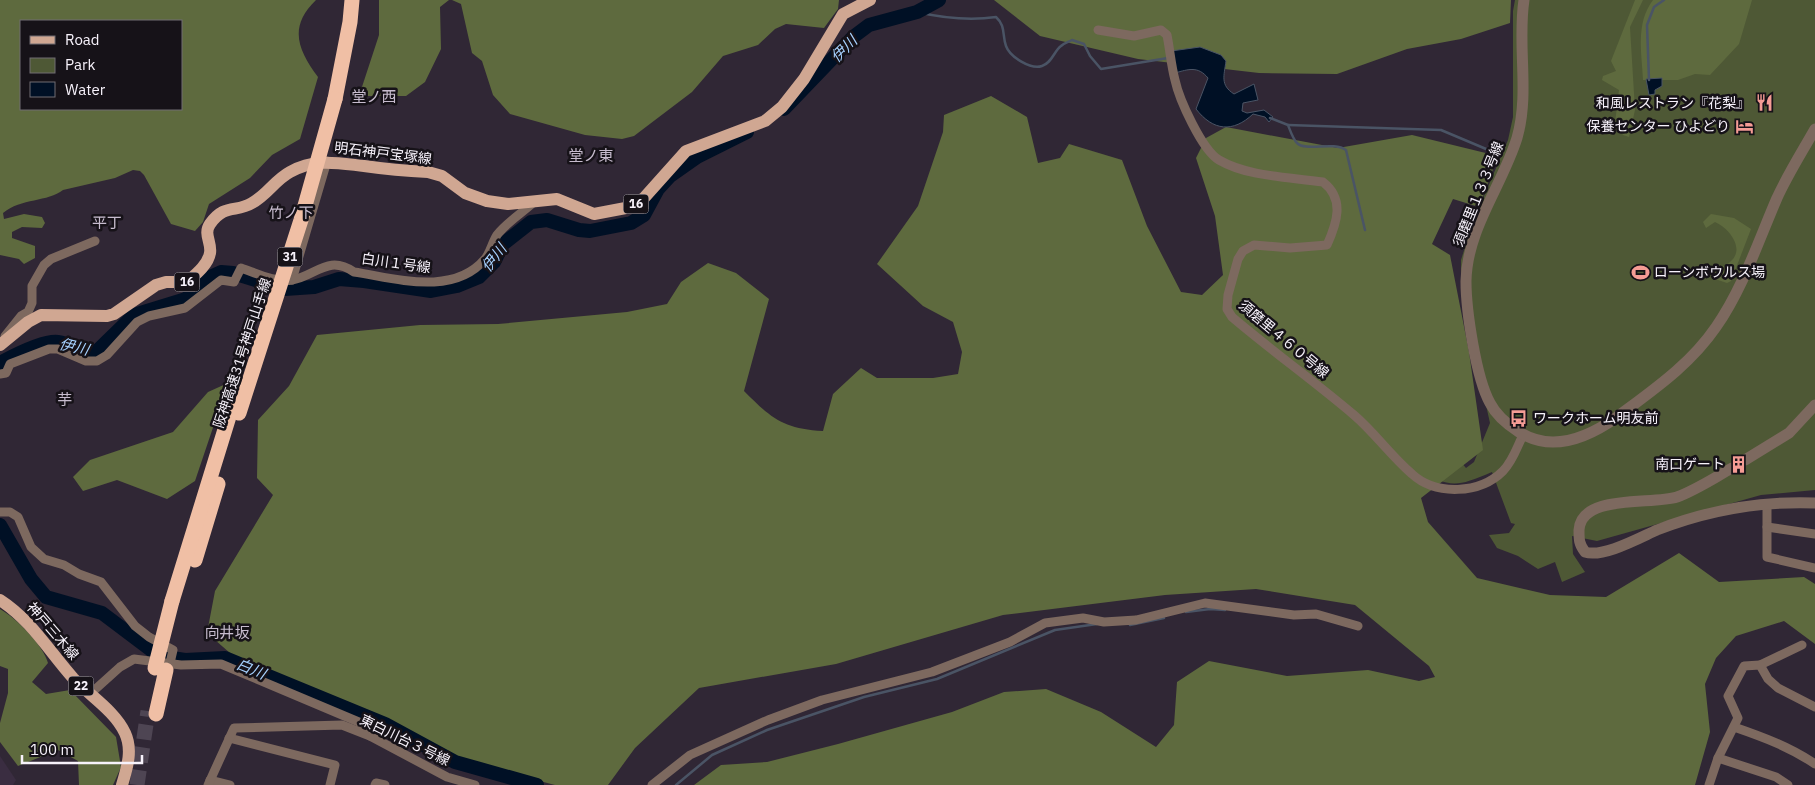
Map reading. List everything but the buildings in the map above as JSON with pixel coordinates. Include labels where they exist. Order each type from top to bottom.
[{"type":"highway","name":"阪神高速31号神戸山手線","points":[[331,98],[342,0]]},
{"type":"highway","name":"阪神高速31号神戸山手線","points":[[152,713],[164,667],[177,602],[314,145],[331,98],[350,22],[352,0]]},
{"type":"main road","name":"明石神戸宝塚線","points":[[0,344],[28,322],[42,315],[107,316],[114,314],[156,285],[166,282],[187,282],[206,263],[210,254],[211,246],[206,234],[208,226],[215,218],[224,211],[251,204],[280,178],[291,171],[327,161],[428,172],[442,176],[465,193],[487,201],[508,204],[557,199],[594,214],[631,207],[644,198],[686,150],[748,129],[765,121],[782,107],[804,79],[843,14],[870,0]]},
{"type":"main road","name":"神戸三木線","points":[[0,600],[22,616],[72,677],[120,724],[125,733],[129,756],[122,785]]},
{"type":"street","name":"須磨里１３３号線","points":[[1524,0],[1521,19],[1522,115],[1516,139],[1476,234],[1466,280],[1467,302],[1483,388],[1491,405],[1501,417],[1523,435],[1538,440],[1556,441],[1574,440],[1590,435],[1658,387],[1681,368],[1705,341],[1727,310],[1750,265],[1778,196],[1815,129]]},
{"type":"street","name":"須磨里４６０号線","points":[[1098,30],[1134,36],[1161,30],[1167,35],[1179,94],[1207,148],[1216,159],[1250,171],[1323,182],[1332,189],[1337,199],[1334,230],[1327,245],[1290,248],[1254,245],[1243,251],[1238,259],[1228,295],[1227,309],[1232,317],[1354,415],[1411,474],[1431,486],[1450,490],[1471,488],[1486,483],[1504,470],[1523,435]]},
{"type":"street","points":[[3,374],[10,364],[49,349],[58,349],[86,362],[97,361],[107,355],[137,322],[149,316],[184,308],[221,280],[234,282],[242,268],[282,280],[292,280],[327,161]]},
{"type":"street","name":"白川１号線","points":[[292,280],[331,264],[345,265],[354,272],[432,283],[452,279],[474,270],[486,258],[497,235],[534,202]]},
{"type":"street","points":[[0,344],[21,316],[28,312],[32,303],[32,286],[44,265],[51,259],[95,241]]},
{"type":"street","points":[[1745,460],[1789,433],[1815,405]]},
{"type":"street","points":[[1732,468],[1676,497],[1653,502],[1604,504],[1591,510],[1582,519],[1579,544],[1585,552],[1599,554],[1696,516],[1724,509],[1768,504],[1815,503]]},
{"type":"street","points":[[1768,504],[1767,557],[1815,568]]},
{"type":"street","points":[[0,512],[10,512],[18,517],[31,546],[44,559],[64,565],[79,574],[101,582],[136,626],[149,637],[173,650],[164,667]]},
{"type":"street","points":[[1767,527],[1815,534]]},
{"type":"street","points":[[652,785],[690,755],[768,720],[822,700],[932,672],[1010,642],[1045,623],[1082,618],[1104,622],[1136,620],[1205,602],[1294,615],[1316,614],[1358,626]]},
{"type":"street","points":[[1709,785],[1718,758],[1738,718],[1728,696],[1730,689],[1744,666],[1760,665],[1802,645]]},
{"type":"street","points":[[90,694],[120,667],[134,659],[164,667],[221,664],[373,728],[370,736]]},
{"type":"street","points":[[1760,665],[1768,679],[1778,688],[1815,707]]},
{"type":"street","name":"東白川台３号線","points":[[229,738],[234,728],[342,725],[370,736],[447,777],[475,785]]},
{"type":"street","points":[[1734,728],[1774,741],[1797,752],[1815,764]]},
{"type":"street","points":[[230,785],[209,782],[229,738],[335,765],[330,785]]},
{"type":"street","points":[[1718,758],[1776,777],[1788,785]]},
{"type":"street","points":[[375,785],[376,783],[386,785]]},
{"type":"shaded area","points":[[0,756],[16,780],[13,785],[0,785]]},
{"type":"green space","points":[[0,0],[316,0],[307,10],[299,29],[301,48],[318,77],[300,139],[272,155],[250,178],[209,204],[203,222],[195,231],[171,224],[144,175],[140,171],[133,170],[115,178],[63,190],[50,197],[26,202],[3,213],[4,219],[24,214],[42,217],[45,223],[42,228],[22,227],[12,232],[12,238],[35,246],[35,258],[24,264],[19,259],[0,255]]},
{"type":"green space","points":[[379,0],[449,0],[440,7],[441,49],[425,82],[406,96],[359,96],[379,35]]},
{"type":"green space","points":[[452,0],[839,0],[838,9],[824,28],[786,24],[775,29],[758,45],[723,56],[692,92],[634,136],[622,139],[585,135],[510,114],[493,95],[482,61],[472,53],[461,4]]},
{"type":"green space","points":[[994,0],[1511,0],[1510,23],[1461,39],[1407,49],[1337,74],[1259,73],[1138,59],[1040,36]]},
{"type":"green space","points":[[1515,0],[1815,0],[1815,490],[1761,495],[1597,541],[1572,536],[1573,554],[1585,572],[1562,582],[1555,562],[1538,569],[1518,556],[1497,548],[1489,535],[1509,533],[1515,524],[1511,523],[1492,472],[1469,481],[1453,483],[1437,479],[1415,468],[1455,455],[1466,468],[1474,462],[1490,423],[1461,294],[1461,260],[1473,222],[1508,140],[1513,117],[1513,11]]},
{"type":"green space","points":[[1635,0],[1643,0],[1630,27],[1635,110],[1629,137],[1623,135],[1615,123],[1619,90],[1602,80],[1603,76],[1616,71],[1611,61]]},
{"type":"green space","points":[[1653,0],[1752,0],[1739,44],[1710,75],[1695,74],[1678,80],[1643,80],[1642,29],[1647,9]]},
{"type":"green space","points":[[991,96],[1027,117],[1038,163],[1060,158],[1069,144],[1122,160],[1147,226],[1181,292],[1202,295],[1223,275],[1215,216],[1196,158],[1206,138],[1226,127],[1338,148],[1412,135],[1498,156],[1479,207],[1453,199],[1432,244],[1450,255],[1469,352],[1483,450],[1421,498],[1428,522],[1477,578],[1550,595],[1606,597],[1679,553],[1719,582],[1804,577],[1815,584],[1815,644],[1784,621],[1736,636],[1716,658],[1705,684],[1710,732],[1695,785],[694,785],[721,765],[767,762],[838,744],[952,712],[1004,692],[1046,689],[1101,712],[1156,747],[1174,725],[1177,682],[1209,661],[1287,676],[1368,670],[1419,681],[1435,677],[1429,666],[1355,605],[1256,589],[1165,595],[1003,615],[836,664],[699,688],[635,748],[608,785],[555,785],[452,758],[390,720],[238,660],[207,633],[215,591],[273,495],[257,478],[258,420],[289,386],[317,335],[420,325],[498,324],[627,312],[667,304],[681,282],[708,263],[736,273],[769,299],[744,391],[770,415],[788,425],[823,431],[833,394],[861,368],[877,378],[933,378],[958,374],[962,352],[953,322],[923,306],[877,264],[918,206],[943,132],[944,115]]},
{"type":"green space","points":[[1711,214],[1734,218],[1751,229],[1731,281],[1727,283],[1712,278],[1715,270],[1735,257],[1736,245],[1726,229],[1715,222],[1706,228],[1703,222]]},
{"type":"green space","points":[[228,383],[195,481],[167,499],[117,480],[83,491],[73,477],[90,460],[173,432],[208,392]]},
{"type":"green space","points":[[0,609],[14,619],[28,633],[45,656],[48,663],[32,682],[46,694],[70,690],[116,737],[121,767],[113,785],[79,785],[78,761],[58,750],[18,766],[0,742],[0,723],[8,693],[8,669],[0,666]]},
{"type":"water","points":[[1200,47],[1221,55],[1226,61],[1224,80],[1227,87],[1234,94],[1254,84],[1258,100],[1243,103],[1242,111],[1247,113],[1264,110],[1273,117],[1269,122],[1265,117],[1253,114],[1238,124],[1231,127],[1223,127],[1209,122],[1196,109],[1208,78],[1197,70],[1185,70],[1175,73],[1171,51]]},
{"type":"water","points":[[1662,78],[1662,86],[1655,90],[1655,94],[1649,95],[1646,79]]},
{"type":"waterway","name":"伊川","points":[[784,109],[853,37],[869,25],[917,12],[939,0]]},
{"type":"waterway","points":[[1649,80],[1647,25],[1654,7],[1664,0]]},
{"type":"waterway","points":[[917,12],[956,18],[996,17],[1003,27],[1008,50],[1021,62],[1037,67],[1051,60],[1063,44],[1072,40],[1084,44],[1090,56],[1101,69],[1168,58]]},
{"type":"waterway","points":[[1270,118],[1288,125],[1294,139],[1301,146],[1334,146],[1346,150],[1365,230]]},
{"type":"waterway","points":[[1288,125],[1441,130],[1498,154]]},
{"type":"waterway","name":"伊川","points":[[0,363],[28,349],[52,342],[63,343],[84,352],[95,353],[134,315],[186,299],[210,277],[221,272],[233,273],[285,289],[314,287],[339,279],[431,291],[457,286],[479,277],[494,262],[503,244],[531,222],[547,220],[579,230],[590,231],[631,223],[644,215],[658,189],[670,176],[697,157],[747,132]]},
{"type":"waterway","name":"白川","points":[[0,525],[31,579],[46,597],[102,613],[159,656],[185,660],[225,658],[385,724],[455,762],[537,785]]},
{"type":"waterway","points":[[1186,612],[1210,609],[1225,610]]},
{"type":"waterway","points":[[1130,625],[1164,618]]},
{"type":"waterway","points":[[676,785],[712,755],[767,730],[864,697],[937,679],[1055,630],[1097,624]]},
{"type":"tunnel","points":[[137,785],[148,711]]},
{"type":"place","name":"和風レストラン『花梨』","points":[[1764,103]]},
{"type":"place","name":"保養センター ひよどり","points":[[1744,126]]},
{"type":"place","name":"ローンボウルス場","points":[[1640,272]]},
{"type":"place","name":"ワークホーム明友前","points":[[1519,418]]},
{"type":"place","name":"南口ゲート","points":[[1739,464]]},
{"type":"district","name":"堂ノ西","points":[[374,97]]},
{"type":"district","name":"堂ノ東","points":[[591,156]]},
{"type":"district","name":"竹ノ下","points":[[291,213]]},
{"type":"district","name":"平丁","points":[[107,223]]},
{"type":"district","name":"芋","points":[[65,400]]},
{"type":"district","name":"向井坂","points":[[227,633]]}]
